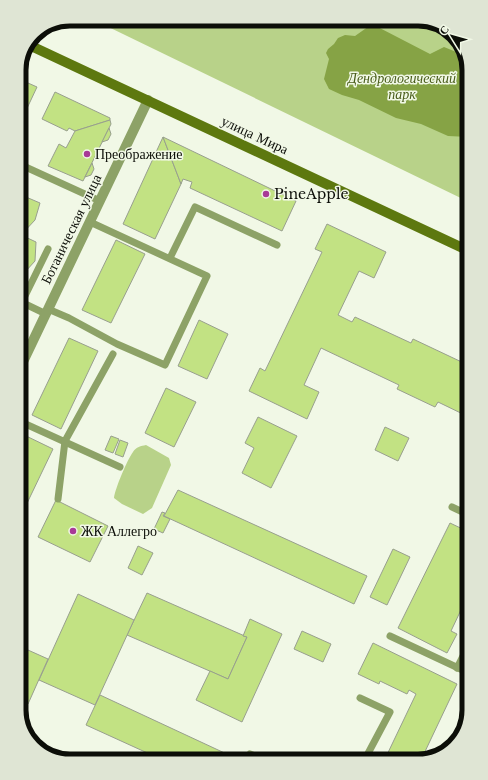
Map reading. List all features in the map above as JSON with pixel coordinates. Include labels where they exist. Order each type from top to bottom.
[{"type":"street","name":"улица Мира","points":[[32,47],[462,248]]},
{"type":"street","name":"Ботаническая улица","points":[[26,355],[148,100]]},
{"type":"lane","points":[[26,167],[100,201]]},
{"type":"lane","points":[[170,258],[195,207],[277,245]]},
{"type":"lane","points":[[26,304],[69,318],[117,344],[165,365],[207,276],[90,222]]},
{"type":"lane","points":[[26,291],[48,249]]},
{"type":"lane","points":[[58,499],[65,441],[113,354]]},
{"type":"lane","points":[[26,424],[120,466]]},
{"type":"lane","points":[[452,507],[462,512]]},
{"type":"lane","points":[[390,636],[462,670]]},
{"type":"lane","points":[[457,668],[462,658]]},
{"type":"lane","points":[[360,698],[390,712],[368,754]]},
{"type":"green space","name":"Дендрологический парк","points":[[106,26],[421,26],[438,30],[455,45],[461,61],[462,199]]},
{"type":"green space","points":[[146,445],[169,458],[171,465],[152,508],[143,514],[122,504],[114,498],[119,482],[134,450],[140,446]]},
{"type":"shaded area","points":[[369,26],[376,26],[430,54],[444,47],[459,53],[462,70],[462,137],[448,136],[421,124],[396,118],[359,100],[329,89],[324,79],[329,59],[326,53],[338,38],[345,35],[355,36]]},
{"type":"building","points":[[26,82],[37,87],[26,110]]},
{"type":"building","points":[[55,92],[110,118],[110,120],[75,131],[69,128],[67,131],[42,119]]},
{"type":"building","points":[[110,120],[111,124],[83,181],[48,166],[59,144],[66,148],[75,131]]},
{"type":"building","points":[[109,128],[111,134],[108,140],[102,142]]},
{"type":"building","points":[[163,137],[181,184],[155,239],[123,224]]},
{"type":"building","points":[[163,137],[296,201],[282,231],[190,188],[192,182],[183,179],[181,184]]},
{"type":"building","points":[[92,163],[94,169],[91,175],[85,177]]},
{"type":"building","points":[[26,197],[40,203],[35,220],[26,230]]},
{"type":"building","points":[[327,224],[386,252],[374,278],[359,271],[338,315],[352,322],[355,317],[411,343],[413,339],[462,362],[462,414],[438,402],[435,407],[397,389],[399,385],[321,348],[304,385],[319,392],[307,419],[249,391],[260,368],[265,371],[322,252],[315,249]]},
{"type":"building","points":[[26,237],[36,242],[35,261],[26,271]]},
{"type":"building","points":[[116,240],[145,254],[111,323],[82,310]]},
{"type":"building","points":[[199,320],[228,334],[207,379],[178,366]]},
{"type":"building","points":[[69,338],[98,351],[61,429],[32,415]]},
{"type":"building","points":[[166,388],[196,402],[174,447],[145,433]]},
{"type":"building","points":[[258,417],[297,436],[271,488],[242,473],[254,448],[245,443]]},
{"type":"building","points":[[385,427],[409,438],[398,461],[375,450]]},
{"type":"building","points":[[26,436],[53,449],[26,505]]},
{"type":"building","points":[[111,436],[119,439],[113,453],[105,450]]},
{"type":"building","points":[[120,440],[128,443],[123,457],[115,454]]},
{"type":"building","points":[[178,490],[367,576],[354,604],[164,516]]},
{"type":"building","name":"ЖК Аллегро","points":[[56,500],[108,526],[90,562],[38,537]]},
{"type":"building","points":[[162,512],[165,513],[163,516],[170,519],[163,533],[154,529]]},
{"type":"building","points":[[450,523],[462,529],[462,608],[451,631],[457,634],[447,653],[398,628]]},
{"type":"building","points":[[138,546],[153,553],[142,575],[128,568]]},
{"type":"building","points":[[393,549],[410,557],[387,605],[370,597]]},
{"type":"building","points":[[147,593],[247,637],[228,679],[127,635]]},
{"type":"building","points":[[78,594],[134,620],[95,705],[39,680]]},
{"type":"building","points":[[250,619],[282,634],[242,722],[196,700],[210,671],[228,679],[247,637],[243,636]]},
{"type":"building","points":[[302,631],[331,644],[323,662],[294,649]]},
{"type":"building","points":[[373,643],[457,684],[424,753],[387,754],[416,694],[409,690],[407,694],[380,681],[379,684],[358,674]]},
{"type":"building","points":[[26,649],[48,659],[28,704],[26,703]]},
{"type":"building","points":[[100,695],[227,754],[150,754],[86,725]]},
{"type":"place","name":"Преображение","points":[[87,154]]},
{"type":"place","name":"PineApple","points":[[266,194]]},
{"type":"place","name":"ЖК Аллегро","points":[[73,531]]}]
